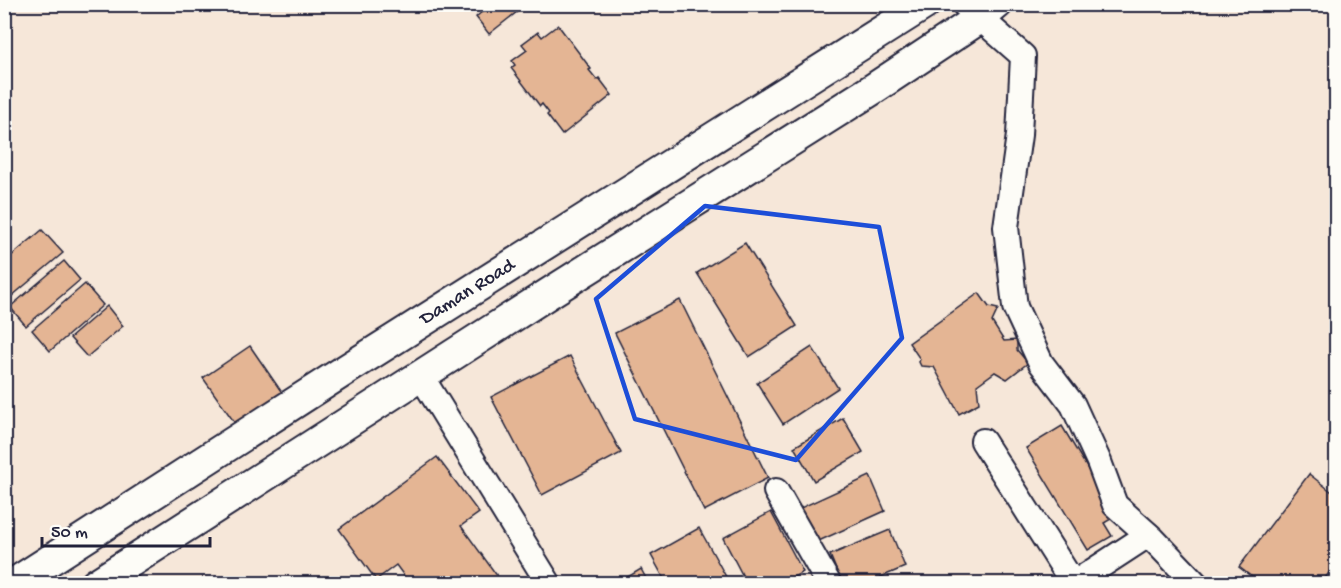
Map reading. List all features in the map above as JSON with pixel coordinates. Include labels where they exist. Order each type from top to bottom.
[{"type":"main road","name":"Daman Road","points":[[13,584],[344,371],[926,4]]},
{"type":"main road","points":[[96,584],[873,89],[980,9]]},
{"type":"street","points":[[980,9],[1023,56],[1019,135],[1006,226],[1015,307],[1041,363],[1073,405],[1099,462],[1115,505],[1196,584]]},
{"type":"street","points":[[421,376],[549,584]]},
{"type":"street","points":[[982,441],[1073,583],[1148,535]]},
{"type":"street","points":[[776,491],[829,584]]},
{"type":"highlighted area","points":[[705,206],[879,227],[902,338],[796,460],[635,419],[596,299]]},
{"type":"building","points":[[491,4],[527,4],[489,34],[476,17]]},
{"type":"building","points":[[558,25],[591,69],[589,70],[597,80],[599,78],[612,95],[562,135],[547,115],[549,113],[542,104],[540,106],[511,68],[515,65],[512,61],[527,50],[522,44],[538,32],[542,37]]},
{"type":"building","points":[[42,230],[63,253],[6,301],[4,299],[4,262]]},
{"type":"building","points":[[745,243],[797,326],[749,357],[697,273]]},
{"type":"building","points":[[64,261],[80,280],[26,326],[10,307]]},
{"type":"building","points":[[85,284],[103,305],[50,351],[32,330]]},
{"type":"building","points":[[979,293],[989,307],[998,309],[992,322],[1004,341],[1017,340],[1017,350],[1028,363],[1007,379],[995,372],[977,385],[979,403],[959,414],[934,367],[921,366],[920,359],[909,343]]},
{"type":"building","points":[[680,300],[768,478],[704,511],[615,333]]},
{"type":"building","points":[[107,306],[123,326],[87,357],[70,338]]},
{"type":"building","points":[[250,346],[283,394],[237,426],[203,378]]},
{"type":"building","points":[[812,347],[838,388],[783,424],[757,383]]},
{"type":"building","points":[[570,356],[621,453],[542,495],[491,397]]},
{"type":"building","points":[[843,418],[863,452],[814,481],[794,447]]},
{"type":"building","points":[[1062,426],[1116,516],[1104,523],[1112,536],[1088,550],[1026,448]]},
{"type":"building","points":[[437,457],[479,513],[461,526],[503,584],[410,584],[396,565],[376,580],[339,529]]},
{"type":"building","points":[[1309,474],[1336,495],[1336,563],[1321,584],[1261,584],[1239,567]]},
{"type":"building","points":[[870,476],[885,511],[812,544],[796,510]]},
{"type":"building","points":[[771,512],[803,572],[781,584],[747,584],[723,538]]},
{"type":"building","points":[[699,528],[730,584],[667,584],[651,555]]},
{"type":"building","points":[[890,530],[905,567],[864,584],[842,584],[830,555]]},
{"type":"building","points":[[641,569],[649,584],[616,584]]},
{"type":"building","points":[[246,578],[248,584],[234,584]]}]
